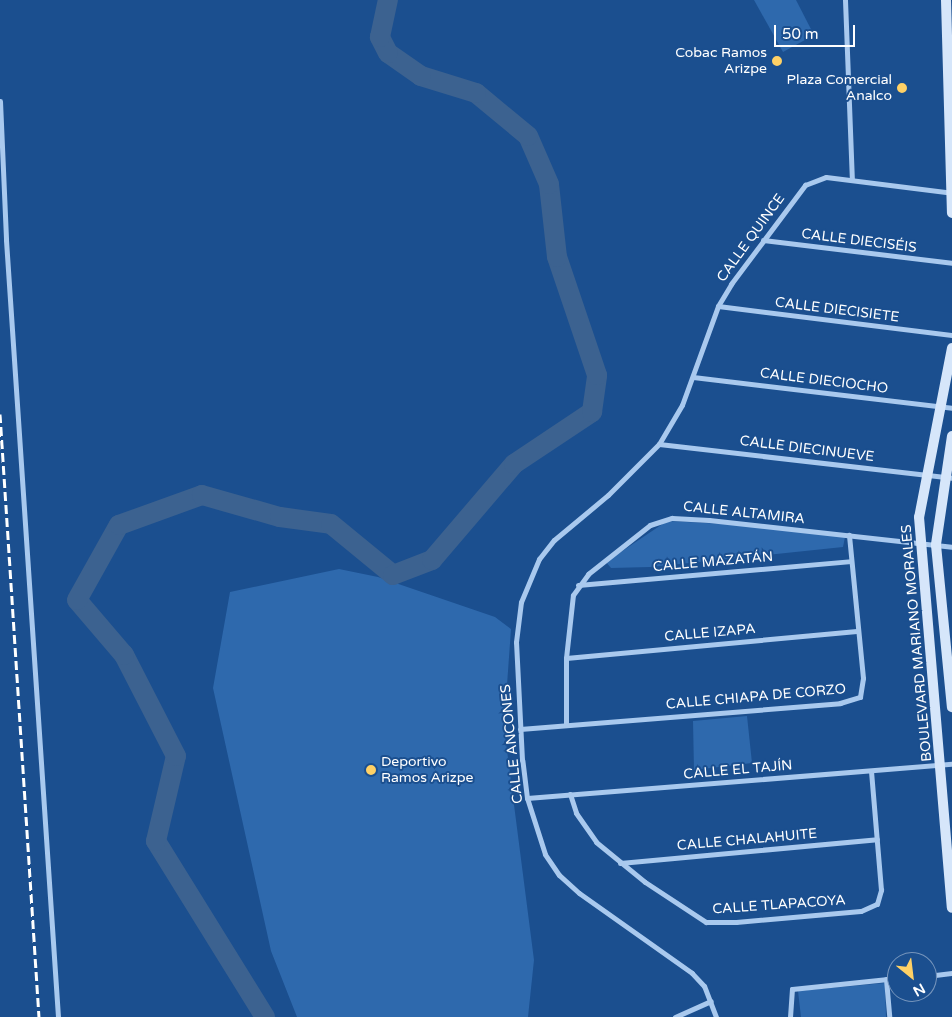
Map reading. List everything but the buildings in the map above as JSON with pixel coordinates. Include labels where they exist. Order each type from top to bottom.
[{"type":"street","points":[[845,0],[852,180]]},
{"type":"street","points":[[952,1],[947,0],[951,53],[952,213]]},
{"type":"street","points":[[0,101],[7,258],[58,1017]]},
{"type":"street","name":"CALLE QUINCE","points":[[659,444],[693,377],[718,306],[763,240],[810,181],[826,177],[952,193]]},
{"type":"street","name":"CALLE DIECISÉIS","points":[[763,240],[952,263]]},
{"type":"street","name":"CALLE DIECISIETE","points":[[718,306],[952,335]]},
{"type":"street","name":"BOULEVARD MARIANO MORALES","points":[[952,348],[925,474],[920,544],[947,764],[952,908]]},
{"type":"street","name":"CALLE DIECIOCHO","points":[[693,377],[952,408]]},
{"type":"street","name":"BOULEVARD MARIANO MORALES","points":[[952,436],[948,477],[936,545],[952,707]]},
{"type":"street","name":"CALLE DIECINUEVE","points":[[659,444],[948,477]]},
{"type":"street","name":"CALLE ANCONES","points":[[659,444],[608,495],[554,540],[528,581],[516,642],[520,729],[527,798],[534,829],[559,875],[606,914],[692,973],[711,1001],[716,1017]]},
{"type":"street","name":"CALLE ALTAMIRA","points":[[566,725],[566,658],[570,606],[578,585],[636,534],[666,519],[849,535],[952,547]]},
{"type":"street","name":"CALLE CHIAPA DE CORZO","points":[[520,729],[852,701],[860,697],[863,689],[849,535]]},
{"type":"street","name":"CALLE MAZATÁN","points":[[578,585],[851,561]]},
{"type":"street","name":"CALLE IZAPA","points":[[566,658],[857,631]]},
{"type":"street","name":"CALLE EL TAJÍN","points":[[527,798],[947,764]]},
{"type":"street","name":"CALLE TLAPACOYA","points":[[570,794],[585,828],[620,863],[681,908],[706,922],[827,914],[861,911],[877,904],[881,890],[871,771]]},
{"type":"street","name":"CALLE CHALAHUITE","points":[[620,863],[876,839]]},
{"type":"street","points":[[937,975],[952,973]]},
{"type":"street","points":[[790,1017],[792,989],[886,979],[889,1017]]},
{"type":"street","points":[[675,1017],[711,1001]]},
{"type":"shaded area","points":[[754,0],[796,0],[814,35],[783,52]]},
{"type":"shaded area","points":[[667,521],[726,524],[845,537],[843,547],[650,567],[611,568],[606,562]]},
{"type":"shaded area","name":"Deportivo Ramos Arizpe","points":[[339,569],[378,577],[495,617],[511,629],[504,727],[534,960],[528,1017],[297,1017],[271,951],[213,688],[230,592]]},
{"type":"shaded area","points":[[747,716],[752,763],[694,770],[693,721]]},
{"type":"shaded area","points":[[885,983],[886,1017],[801,1017],[798,991]]},
{"type":"waterway","points":[[265,1017],[156,841],[176,756],[124,655],[77,600],[119,525],[202,495],[280,517],[331,524],[393,575],[432,560],[514,464],[592,412],[597,375],[557,257],[549,184],[528,136],[476,93],[421,76],[388,53],[380,37],[388,0]]},
{"type":"railway","points":[[0,414],[39,1017]]},
{"type":"place","name":"Cobac Ramos Arizpe","points":[[777,61]]},
{"type":"place","name":"Plaza Comercial Analco","points":[[902,88]]},
{"type":"place","name":"Deportivo Ramos Arizpe","points":[[371,770]]}]
